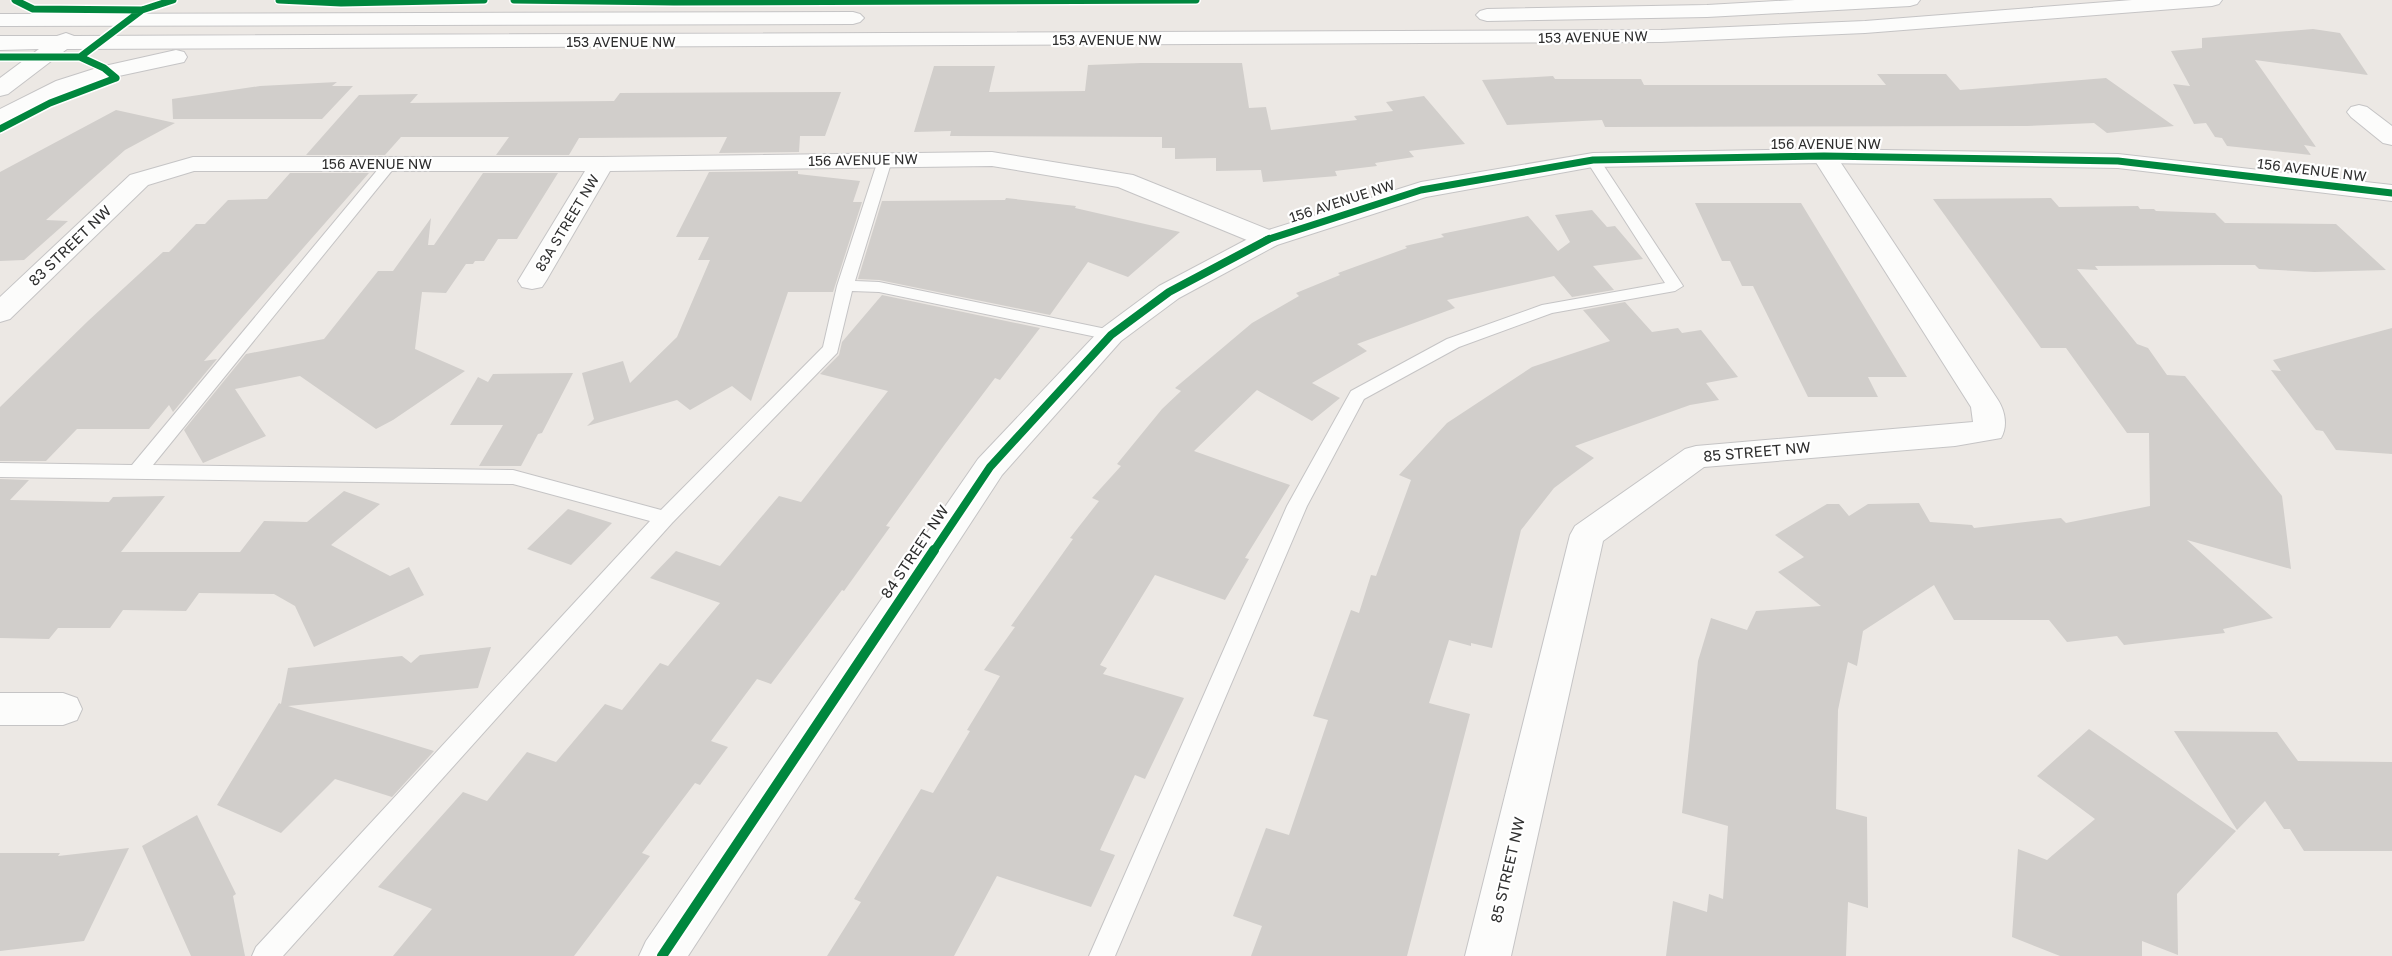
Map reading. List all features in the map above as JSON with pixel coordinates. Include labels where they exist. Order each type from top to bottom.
[{"type":"main road","points":[[4,46],[72,0]]},
{"type":"main road","points":[[0,88],[122,0]]},
{"type":"main road","points":[[224,0],[257,6],[314,10],[566,11],[654,18]]},
{"type":"main road","name":"153 AVENUE NW","points":[[1472,15],[1707,11],[1910,0]]},
{"type":"main road","name":"153 AVENUE NW","points":[[4,46],[62,43],[1661,36],[1865,27],[2212,0]]},
{"type":"main road","name":"153 AVENUE NW","points":[[0,20],[1211,16]]},
{"type":"main road","points":[[0,118],[64,87],[108,72],[198,54],[313,43]]},
{"type":"main road","points":[[2359,112],[2392,138]]},
{"type":"main road","name":"156 AVENUE NW","points":[[139,180],[193,164],[602,164],[992,159],[1124,180],[1268,239],[1421,190],[1593,160],[1824,156],[2118,161],[2392,193]]},
{"type":"main road","name":"85 STREET NW","points":[[1488,956],[1587,535],[1696,457],[1990,430],[1987,407],[1824,156]]},
{"type":"main road","name":"83A STREET NW","points":[[532,281],[602,164]]},
{"type":"main road","name":"83 STREET NW","points":[[0,313],[139,180]]},
{"type":"main road","name":"84 STREET NW","points":[[662,956],[990,467],[1111,335],[1169,292],[1268,239]]},
{"type":"main road","points":[[0,709],[63,709]]},
{"type":"lane","points":[[265,956],[665,518],[831,349],[845,286],[885,160]]},
{"type":"lane","points":[[1102,956],[1297,506],[1357,395],[1453,343],[1548,309],[1676,286],[1593,160]]},
{"type":"lane","points":[[138,471],[389,165]]},
{"type":"lane","points":[[845,286],[879,287],[1111,335]]},
{"type":"lane","points":[[0,470],[513,477],[665,518]]},
{"type":"building","points":[[2313,29],[2340,33],[2368,75],[2255,60],[2316,147],[2304,145],[2311,155],[2227,146],[2222,138],[2215,137],[2206,123],[2194,124],[2173,84],[2190,86],[2171,51],[2202,48],[2202,38]]},
{"type":"building","points":[[1242,63],[1249,108],[1266,107],[1271,130],[1357,120],[1354,116],[1393,111],[1386,102],[1424,96],[1465,144],[1409,151],[1414,157],[1375,163],[1377,166],[1335,171],[1337,176],[1263,182],[1261,170],[1216,171],[1216,158],[1175,159],[1175,148],[1162,148],[1162,137],[950,136],[951,131],[914,132],[934,66],[995,66],[989,92],[1085,91],[1088,65]]},
{"type":"building","points":[[1877,74],[1946,74],[1960,90],[2106,78],[2174,126],[2107,133],[2094,123],[2027,126],[1605,127],[1602,120],[1507,125],[1482,80],[1553,76],[1555,79],[1641,79],[1644,85],[1886,85]]},
{"type":"building","points":[[337,82],[332,86],[353,86],[322,119],[173,119],[172,99],[260,86]]},
{"type":"building","points":[[841,92],[825,136],[800,136],[799,152],[719,153],[727,137],[579,138],[569,155],[496,155],[509,137],[401,137],[385,155],[306,155],[359,95],[418,94],[410,103],[614,101],[620,93]]},
{"type":"building","points":[[116,110],[175,123],[125,150],[46,220],[68,221],[24,260],[0,261],[0,172]]},
{"type":"building","points":[[798,171],[798,174],[860,181],[853,202],[862,202],[833,292],[788,292],[751,401],[732,386],[690,410],[677,400],[587,426],[594,419],[582,373],[623,361],[630,383],[677,337],[710,260],[698,260],[709,237],[676,237],[709,172]]},
{"type":"building","points":[[290,173],[369,173],[204,361],[217,359],[173,412],[169,405],[149,429],[77,429],[46,461],[0,461],[0,407],[88,321],[163,252],[169,252],[196,224],[205,224],[228,200],[267,199]]},
{"type":"building","points":[[483,173],[558,173],[517,239],[498,239],[484,261],[466,264],[446,293],[422,292],[415,349],[465,371],[376,429],[300,376],[235,389],[266,436],[203,463],[184,430],[246,354],[324,339],[378,271],[393,271],[431,218],[428,245],[434,245]]},
{"type":"building","points":[[1006,198],[1076,206],[1075,208],[1180,232],[1128,277],[1088,262],[1050,315],[879,280],[858,279],[882,201],[1005,200]]},
{"type":"building","points":[[2051,198],[2059,207],[2138,206],[2140,209],[2156,211],[2215,213],[2225,223],[2336,224],[2386,270],[2314,272],[2259,269],[2255,265],[2095,266],[2098,270],[2077,269],[2137,344],[2148,348],[2167,375],[2185,376],[2282,496],[2291,569],[2187,540],[2273,618],[2223,629],[2225,633],[2124,645],[2117,636],[2067,642],[2049,620],[1954,620],[1934,585],[1863,631],[1857,666],[1848,662],[1838,710],[1836,809],[1867,817],[1868,908],[1848,902],[1846,956],[1666,956],[1673,901],[1707,912],[1709,894],[1723,899],[1728,826],[1682,813],[1698,661],[1711,618],[1747,630],[1756,611],[1821,606],[1778,572],[1804,557],[1775,535],[1827,504],[1839,504],[1849,516],[1868,504],[1919,503],[1930,522],[1972,525],[1974,528],[2061,518],[2066,523],[2150,506],[2149,433],[2127,433],[2066,348],[2041,348],[1933,199]]},
{"type":"building","points":[[1695,203],[1801,203],[1907,377],[1868,377],[1878,397],[1808,397],[1753,286],[1742,286],[1730,261],[1722,261]]},
{"type":"building","points":[[1592,210],[1607,227],[1615,226],[1643,259],[1593,266],[1614,290],[1572,297],[1554,276],[1447,300],[1455,308],[1357,344],[1367,351],[1312,383],[1340,398],[1312,421],[1257,390],[1194,451],[1290,485],[1245,558],[1249,559],[1225,600],[1155,575],[1100,665],[1107,668],[1103,674],[1184,698],[1145,779],[1135,775],[1100,850],[1115,855],[1091,907],[997,876],[954,956],[827,956],[861,902],[854,899],[921,789],[933,793],[970,731],[967,730],[1000,676],[984,670],[1015,627],[1011,626],[1073,539],[1070,538],[1099,501],[1092,498],[1121,466],[1117,464],[1162,409],[1181,391],[1175,388],[1252,323],[1299,296],[1296,293],[1340,275],[1338,273],[1407,248],[1405,246],[1444,237],[1441,234],[1528,216],[1558,251],[1570,242],[1555,215]]},
{"type":"building","points":[[882,295],[1040,328],[1000,380],[995,378],[945,444],[886,526],[890,527],[844,591],[842,590],[771,684],[757,679],[711,741],[728,747],[700,785],[695,783],[642,853],[650,856],[574,956],[393,956],[432,909],[378,887],[463,792],[487,801],[527,752],[556,762],[605,704],[622,710],[660,663],[668,666],[720,603],[650,578],[676,551],[720,566],[779,496],[801,502],[888,391],[820,374],[839,355],[842,342]]},
{"type":"building","points":[[1625,302],[1652,332],[1678,328],[1682,333],[1701,330],[1738,377],[1706,383],[1719,400],[1690,405],[1575,446],[1594,458],[1554,488],[1521,530],[1492,648],[1471,643],[1471,646],[1449,640],[1429,703],[1470,714],[1407,956],[1251,956],[1262,926],[1233,916],[1266,828],[1289,835],[1328,720],[1313,716],[1351,610],[1359,613],[1371,575],[1376,576],[1411,480],[1399,475],[1447,423],[1532,367],[1610,341],[1583,310]]},
{"type":"building","points":[[2392,328],[2392,454],[2336,450],[2323,431],[2316,430],[2271,370],[2281,371],[2273,360]]},
{"type":"building","points":[[573,373],[542,433],[538,434],[521,466],[479,466],[503,425],[450,425],[478,377],[488,382],[493,374]]},
{"type":"building","points":[[0,479],[29,480],[10,500],[109,502],[113,497],[165,496],[121,552],[240,552],[264,521],[307,522],[344,491],[380,504],[331,545],[390,576],[409,567],[424,595],[314,647],[295,606],[274,594],[199,593],[186,611],[123,610],[110,628],[58,628],[49,639],[0,638]]},
{"type":"building","points":[[568,509],[612,523],[571,565],[527,549]]},
{"type":"building","points":[[491,647],[478,688],[288,706],[434,751],[392,797],[335,779],[281,833],[217,805],[279,703],[281,704],[288,668],[402,656],[411,663],[420,655]]},
{"type":"building","points":[[2089,729],[2236,831],[2177,894],[2178,955],[2142,941],[2142,956],[2060,956],[2012,937],[2018,849],[2047,860],[2095,819],[2037,776]]},
{"type":"building","points":[[2174,731],[2277,732],[2298,761],[2392,762],[2392,851],[2304,851],[2290,829],[2284,829],[2265,801],[2237,830]]},
{"type":"building","points":[[197,815],[236,894],[233,896],[245,956],[191,956],[142,846]]},
{"type":"building","points":[[129,848],[84,941],[0,951],[0,853],[60,853],[58,856]]},
{"type":"cycle path","points":[[15,0],[33,9],[142,10],[173,0]]},
{"type":"cycle path","points":[[279,0],[341,3],[484,0]]},
{"type":"cycle path","points":[[514,0],[674,2],[1196,0]]},
{"type":"cycle path","points":[[80,57],[142,10]]},
{"type":"cycle path","points":[[0,57],[80,57],[104,68],[116,78]]},
{"type":"cycle path","points":[[0,129],[50,103],[116,78]]},
{"type":"cycle path","points":[[662,956],[990,467],[1111,335],[1169,292],[1268,239],[1421,190],[1593,160],[1824,156],[2118,161],[2392,193]]}]
